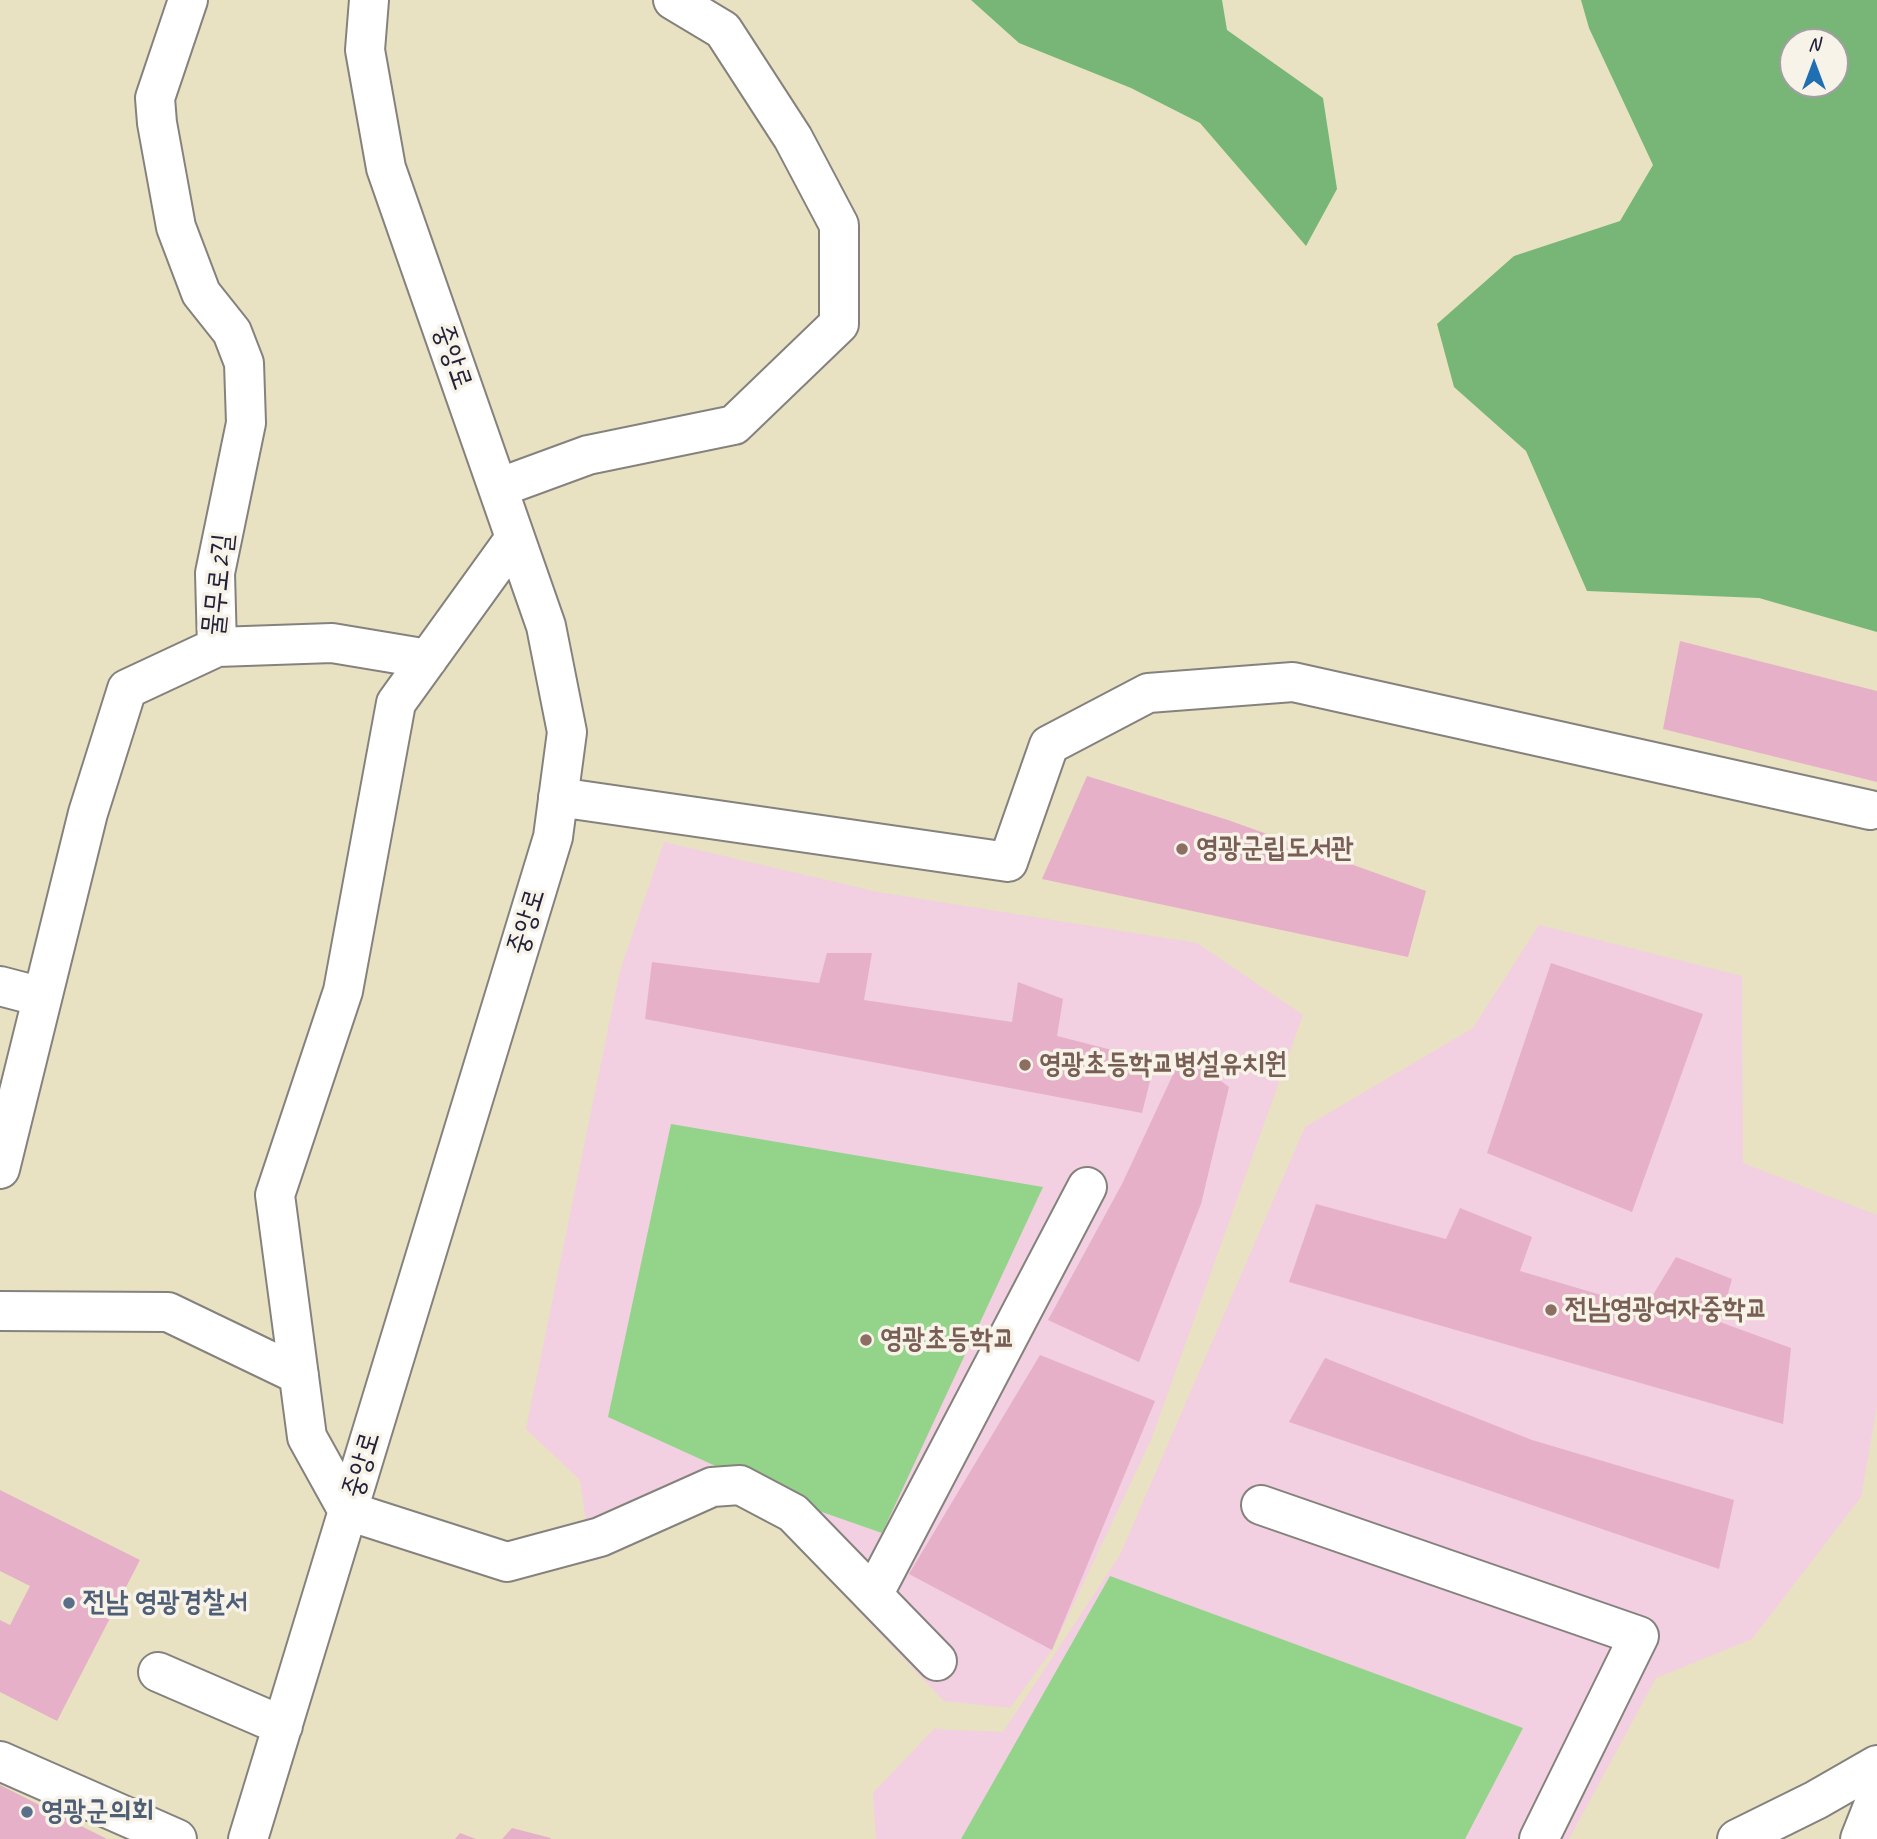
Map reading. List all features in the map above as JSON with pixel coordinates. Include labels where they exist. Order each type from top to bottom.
[{"type":"street","name":"물무로2길","points":[[0,1169],[88,813],[127,689],[217,647],[215,573],[246,424],[244,363],[232,332],[201,293],[176,227],[157,123],[155,98],[188,0]]},
{"type":"street","name":"중앙로","points":[[248,1839],[553,837],[567,732],[546,626],[386,168],[365,50],[369,0]]},
{"type":"street","points":[[498,488],[588,455],[734,425],[839,324],[839,225],[793,138],[723,30],[673,0]]},
{"type":"street","points":[[515,538],[396,703],[343,991],[275,1195],[307,1437],[348,1511],[507,1562],[600,1537],[712,1487],[740,1485],[793,1513],[937,1661]]},
{"type":"street","points":[[217,647],[332,643],[428,659]]},
{"type":"street","points":[[558,797],[1008,862],[1049,745],[1148,693],[1293,682],[1870,810]]},
{"type":"street","points":[[0,986],[43,997]]},
{"type":"street","points":[[873,1595],[1087,1188]]},
{"type":"street","points":[[0,1311],[168,1312],[299,1375]]},
{"type":"street","points":[[1261,1504],[1639,1636],[1539,1839]]},
{"type":"street","points":[[158,1672],[282,1726]]},
{"type":"street","points":[[0,1761],[177,1839]]},
{"type":"street","points":[[1737,1839],[1816,1800],[1877,1765]]},
{"type":"street","points":[[1860,1839],[1877,1796]]},
{"type":"shaded area","name":"영광초등학교","points":[[664,842],[878,892],[1197,943],[1303,1015],[1151,1440],[1052,1650],[1010,1708],[944,1701],[747,1494],[592,1562],[580,1480],[526,1429],[620,971]]},
{"type":"shaded area","name":"전남영광여자중학교","points":[[1539,925],[1742,976],[1743,1163],[1877,1215],[1877,1406],[1861,1497],[1752,1639],[1656,1678],[1569,1839],[876,1839],[873,1793],[934,1729],[1003,1732],[1120,1555],[1305,1127],[1473,1028]]},
{"type":"green space","points":[[971,0],[1222,0],[1227,30],[1323,98],[1337,189],[1306,246],[1200,123],[1131,88],[1019,43]]},
{"type":"green space","points":[[1581,0],[1877,0],[1877,632],[1759,598],[1587,591],[1526,451],[1454,387],[1437,324],[1514,256],[1620,221],[1653,165],[1589,28]]},
{"type":"green space","points":[[671,1124],[1043,1187],[882,1533],[799,1504],[608,1417]]},
{"type":"green space","points":[[1110,1576],[1523,1728],[1465,1839],[961,1839]]},
{"type":"building","points":[[1680,641],[1877,691],[1877,782],[1663,729]]},
{"type":"building","name":"영광군립도서관","points":[[1087,776],[1228,820],[1426,891],[1408,957],[1042,879]]},
{"type":"building","points":[[827,953],[872,953],[864,1000],[1012,1022],[1018,982],[1063,999],[1057,1036],[1155,1061],[1142,1113],[645,1019],[652,962],[819,983]]},
{"type":"building","points":[[1551,963],[1703,1014],[1632,1212],[1487,1153]]},
{"type":"building","points":[[1183,1053],[1229,1087],[1201,1204],[1139,1362],[1048,1320],[1122,1184]]},
{"type":"building","points":[[1316,1204],[1446,1239],[1460,1208],[1532,1237],[1520,1271],[1645,1308],[1676,1257],[1732,1279],[1720,1322],[1791,1348],[1783,1424],[1289,1282]]},
{"type":"building","points":[[1040,1355],[1155,1401],[1052,1650],[909,1574]]},
{"type":"building","points":[[1325,1358],[1532,1440],[1734,1500],[1719,1569],[1289,1422]]},
{"type":"building","name":"전남 영광경찰서","points":[[0,1490],[140,1560],[57,1721],[0,1692],[0,1620],[10,1625],[30,1586],[0,1571]]},
{"type":"building","name":"영광군의회","points":[[0,1785],[107,1839],[0,1839]]},
{"type":"building","points":[[512,1828],[551,1838],[502,1839]]},
{"type":"building","points":[[460,1833],[476,1839],[455,1839]]},
{"type":"place","name":"영광군립도서관","points":[[1182,849]]},
{"type":"place","name":"영광초등학교병설유치원","points":[[1025,1065]]},
{"type":"place","name":"전남영광여자중학교","points":[[1551,1310]]},
{"type":"place","name":"영광초등학교","points":[[866,1340]]},
{"type":"place","name":"전남 영광경찰서","points":[[69,1603]]},
{"type":"place","name":"영광군의회","points":[[27,1812]]}]
